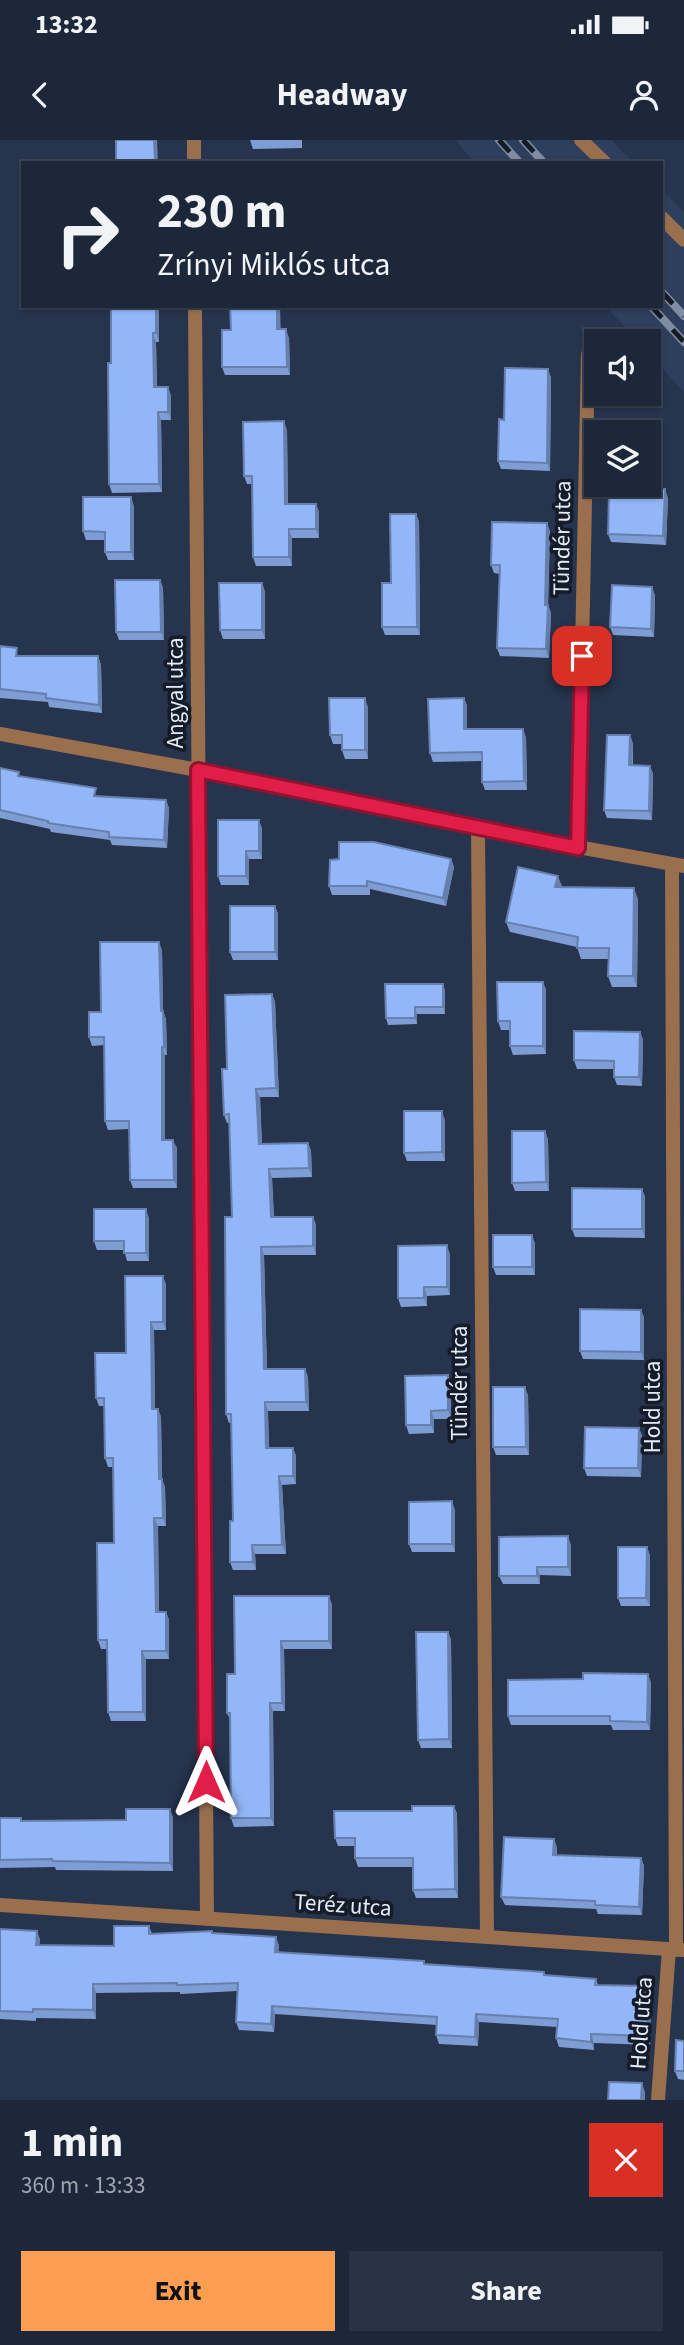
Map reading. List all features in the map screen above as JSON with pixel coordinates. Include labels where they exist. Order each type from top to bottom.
[{"type":"street","points":[[194,140],[194,161]]},
{"type":"street","points":[[581,140],[603,161]]},
{"type":"street","points":[[663,219],[684,240]]},
{"type":"street","name":"Angyal utca","points":[[195,308],[207,1919]]},
{"type":"street","name":"Tündér utca","points":[[578,848],[587,406]]},
{"type":"street","points":[[0,734],[198,770],[478,829],[678,865]]},
{"type":"street","name":"Tündér utca","points":[[478,829],[487,1937]]},
{"type":"street","name":"Hold utca","points":[[658,2100],[676,1950],[678,865]]},
{"type":"street","name":"Teréz utca","points":[[0,1905],[676,1950]]},
{"type":"shaded area","points":[[455,140],[611,140],[632,161],[473,161]]},
{"type":"shaded area","points":[[663,191],[684,212],[684,392],[661,367],[661,329],[627,329],[607,308],[663,308]]},
{"type":"building","points":[[116,140],[154,140],[157,161],[116,161]]},
{"type":"building","points":[[111,308],[156,308],[156,333],[153,333],[154,387],[168,387],[168,412],[158,412],[159,484],[109,484],[108,363],[111,363]]},
{"type":"building","points":[[230,308],[277,308],[277,329],[286,329],[287,367],[222,367],[222,330],[231,330]]},
{"type":"building","points":[[505,368],[548,369],[547,463],[498,461],[499,419],[504,420]]},
{"type":"building","points":[[284,421],[285,504],[316,504],[316,529],[289,529],[289,557],[253,557],[252,476],[244,476],[243,422]]},
{"type":"building","points":[[661,489],[665,489],[663,536],[608,534],[609,497],[661,497]]},
{"type":"building","points":[[83,497],[131,497],[131,552],[105,552],[105,532],[83,531]]},
{"type":"building","points":[[390,514],[416,514],[417,627],[382,627],[382,583],[391,583]]},
{"type":"building","points":[[492,522],[547,523],[546,649],[497,648],[500,565],[491,565]]},
{"type":"building","points":[[115,580],[160,580],[161,632],[116,632]]},
{"type":"building","points":[[219,583],[262,583],[262,630],[220,630]]},
{"type":"building","points":[[612,585],[652,587],[651,629],[610,627]]},
{"type":"building","points":[[0,646],[17,648],[16,656],[98,656],[99,705],[46,698],[46,694],[0,689]]},
{"type":"building","points":[[329,698],[365,698],[365,750],[342,750],[342,735],[330,735]]},
{"type":"building","points":[[464,698],[464,729],[523,729],[524,781],[482,782],[482,752],[430,753],[428,699]]},
{"type":"building","points":[[607,735],[630,735],[629,765],[650,766],[649,811],[604,810]]},
{"type":"building","points":[[0,768],[19,772],[18,776],[96,788],[94,796],[166,800],[164,840],[109,837],[109,832],[48,823],[0,810]]},
{"type":"building","points":[[218,820],[259,820],[259,851],[246,851],[246,876],[218,876]]},
{"type":"building","points":[[339,842],[374,842],[451,859],[443,898],[367,881],[367,886],[329,886],[330,860],[339,859]]},
{"type":"building","points":[[518,867],[558,876],[555,887],[634,888],[633,976],[608,976],[609,948],[577,948],[578,937],[506,922]]},
{"type":"building","points":[[230,906],[275,906],[275,952],[230,952]]},
{"type":"building","points":[[100,942],[159,942],[164,1047],[162,1140],[173,1140],[174,1180],[130,1180],[129,1121],[105,1121],[104,1037],[89,1037],[89,1012],[101,1012]]},
{"type":"building","points":[[497,982],[543,982],[543,1046],[510,1046],[510,1021],[498,1021]]},
{"type":"building","points":[[385,984],[443,984],[443,1007],[415,1007],[415,1018],[386,1018]]},
{"type":"building","points":[[272,994],[276,1088],[256,1089],[259,1144],[308,1143],[309,1168],[269,1169],[271,1217],[313,1217],[313,1246],[261,1247],[264,1369],[305,1369],[306,1402],[265,1402],[266,1448],[293,1448],[293,1476],[279,1476],[282,1545],[252,1545],[253,1562],[230,1562],[230,1521],[233,1521],[231,1414],[226,1414],[225,1217],[232,1217],[229,1114],[224,1115],[222,1069],[227,1069],[225,995]]},
{"type":"building","points":[[574,1031],[640,1032],[639,1077],[614,1077],[614,1061],[574,1060]]},
{"type":"building","points":[[404,1111],[442,1111],[442,1152],[404,1153]]},
{"type":"building","points":[[512,1131],[545,1131],[546,1182],[512,1183]]},
{"type":"building","points":[[572,1188],[642,1189],[642,1229],[572,1229]]},
{"type":"building","points":[[94,1209],[146,1209],[146,1253],[124,1253],[124,1241],[94,1241]]},
{"type":"building","points":[[493,1235],[532,1235],[532,1267],[493,1267]]},
{"type":"building","points":[[447,1245],[447,1287],[424,1287],[424,1298],[398,1298],[398,1246]]},
{"type":"building","points":[[125,1276],[163,1276],[163,1322],[151,1322],[152,1409],[158,1409],[159,1479],[162,1479],[163,1518],[154,1518],[156,1612],[166,1612],[166,1651],[142,1651],[143,1712],[108,1712],[107,1640],[98,1640],[97,1543],[114,1543],[113,1458],[105,1458],[104,1398],[96,1398],[95,1353],[126,1353]]},
{"type":"building","points":[[580,1309],[641,1310],[641,1352],[580,1351]]},
{"type":"building","points":[[448,1375],[448,1410],[431,1411],[431,1425],[406,1425],[405,1376]]},
{"type":"building","points":[[493,1387],[525,1387],[526,1447],[493,1447]]},
{"type":"building","points":[[585,1427],[639,1428],[638,1468],[584,1468]]},
{"type":"building","points":[[452,1501],[452,1544],[409,1544],[409,1502]]},
{"type":"building","points":[[568,1536],[568,1567],[537,1567],[537,1576],[499,1576],[499,1537]]},
{"type":"building","points":[[618,1547],[647,1547],[646,1598],[618,1598]]},
{"type":"building","points":[[234,1596],[329,1596],[329,1641],[281,1641],[282,1703],[270,1703],[271,1818],[231,1818],[227,1674],[235,1674]]},
{"type":"building","points":[[416,1632],[448,1632],[449,1739],[418,1740]]},
{"type":"building","points":[[583,1673],[648,1674],[647,1722],[610,1721],[610,1716],[508,1716],[508,1680],[583,1679]]},
{"type":"building","points":[[412,1806],[454,1806],[455,1889],[413,1890],[413,1858],[355,1858],[355,1838],[335,1838],[334,1811],[412,1811]]},
{"type":"building","points":[[126,1809],[170,1809],[170,1863],[0,1860],[0,1818],[21,1818],[21,1821],[126,1820]]},
{"type":"building","points":[[504,1837],[554,1839],[553,1855],[641,1858],[639,1907],[595,1905],[595,1901],[501,1897]]},
{"type":"building","points":[[114,1926],[149,1926],[149,1934],[212,1931],[276,1937],[275,1952],[424,1961],[424,1964],[544,1972],[544,1975],[596,1979],[595,1985],[648,1986],[647,2036],[591,2034],[591,2042],[556,2038],[558,2019],[476,2014],[475,2037],[436,2035],[437,2017],[272,2006],[271,2024],[236,2022],[238,1983],[93,1984],[93,2010],[0,2011],[0,1929],[37,1931],[36,1945],[114,1946]]},
{"type":"building","points":[[676,2040],[684,2041],[684,2071],[675,2071]]},
{"type":"building","points":[[609,2082],[642,2083],[641,2100],[608,2100]]},
{"type":"railway","points":[[499,140],[518,161]]},
{"type":"railway","points":[[523,140],[542,161]]},
{"type":"railway","points":[[663,293],[684,316]]},
{"type":"railway","points":[[653,308],[684,342]]},
{"type":"route","points":[[206,1782],[198,770],[578,848],[582,656]]}]
